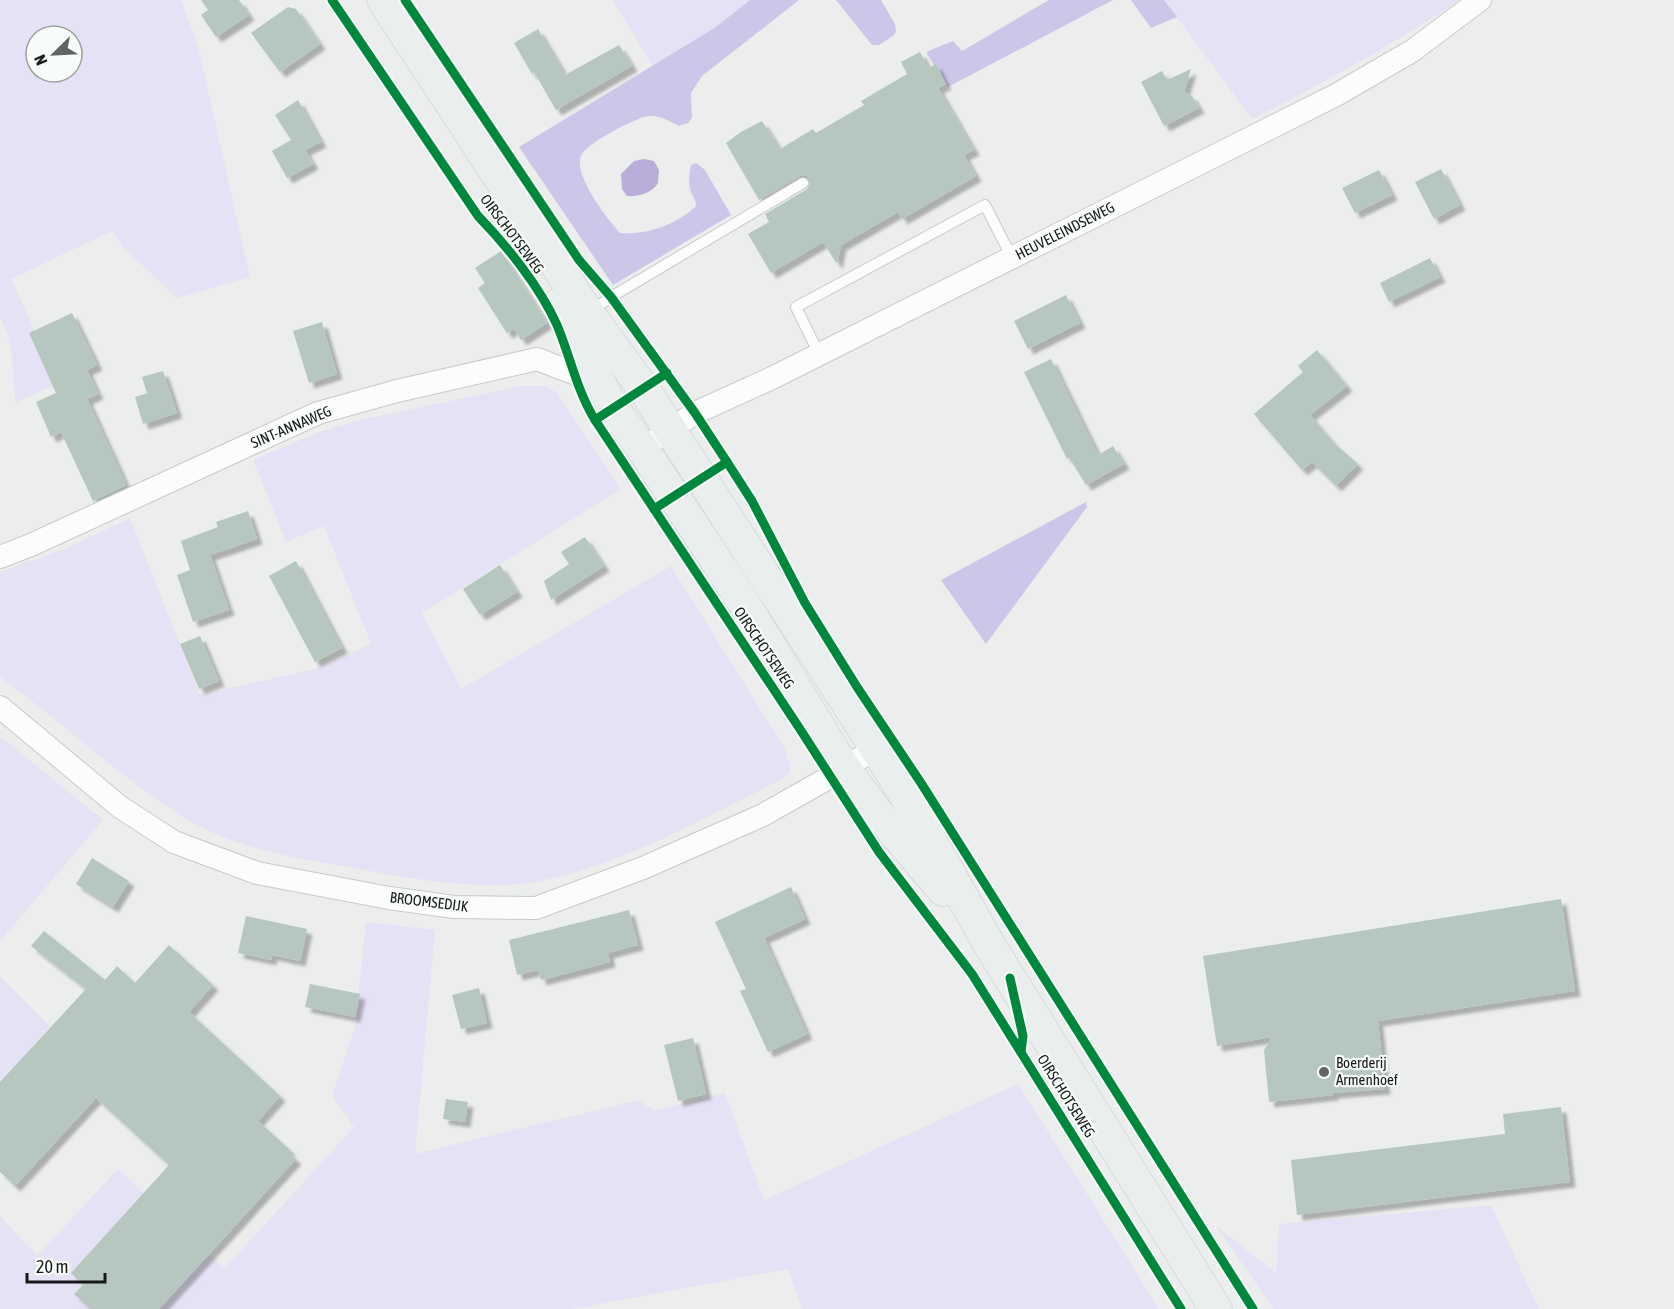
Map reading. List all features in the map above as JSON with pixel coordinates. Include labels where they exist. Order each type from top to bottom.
[{"type":"main road","name":"OIRSCHOTSEWEG","points":[[359,0],[499,207],[580,318],[644,388],[904,793],[990,946],[1216,1309]]},
{"type":"main road","name":"OIRSCHOTSEWEG","points":[[383,0],[580,318],[596,377],[613,408],[742,600],[844,768],[876,811],[990,946]]},
{"type":"street","name":"HEUVELEINDSEWEG","points":[[642,448],[695,413],[772,378],[1336,95],[1412,51],[1480,0]]},
{"type":"street","name":"SINT-ANNAWEG","points":[[0,557],[31,545],[318,413],[398,391],[537,359],[576,374],[596,377]]},
{"type":"street","name":"BROOMSEDIJK","points":[[0,707],[120,807],[174,842],[257,873],[389,898],[454,907],[536,908],[643,868],[763,815],[876,748]]},
{"type":"lane","points":[[580,318],[611,297],[803,183]]},
{"type":"lane","points":[[819,354],[796,307],[985,205],[1012,258]]},
{"type":"shaded area","points":[[0,0],[181,0],[198,46],[250,277],[177,298],[122,246],[112,231],[11,279],[59,383],[15,403],[13,370],[5,327],[0,317]]},
{"type":"shaded area","points":[[612,0],[750,0],[716,27],[653,66]]},
{"type":"shaded area","points":[[750,0],[799,0],[702,76],[691,93],[692,118],[688,123],[679,126],[656,116],[648,116],[622,126],[591,145],[581,156],[580,164],[586,185],[607,218],[620,233],[640,232],[661,227],[679,219],[696,206],[689,178],[691,165],[696,163],[705,170],[731,215],[613,285],[519,147],[716,27]]},
{"type":"shaded area","points":[[836,0],[881,0],[895,24],[896,32],[879,45],[872,45]]},
{"type":"shaded area","points":[[1049,0],[1113,0],[948,87],[927,54],[928,51],[953,41],[962,51]]},
{"type":"shaded area","points":[[1131,0],[1164,0],[1177,17],[1151,28]]},
{"type":"shaded area","points":[[1164,0],[1459,0],[1358,63],[1252,119]]},
{"type":"shaded area","points":[[644,159],[654,161],[659,170],[658,183],[645,194],[627,196],[622,189],[621,174],[634,161]]},
{"type":"shaded area","points":[[521,386],[547,386],[557,393],[621,489],[422,613],[461,689],[671,566],[785,749],[791,769],[786,777],[649,845],[575,872],[539,881],[504,885],[425,880],[283,855],[242,844],[202,828],[159,801],[113,767],[0,677],[0,572],[64,549],[130,518],[200,695],[315,669],[371,644],[324,526],[286,542],[253,460],[322,431],[360,420]]},
{"type":"shaded area","points":[[1086,502],[1087,507],[986,644],[941,580]]},
{"type":"shaded area","points":[[0,736],[103,820],[0,941]]},
{"type":"shaded area","points":[[366,922],[435,930],[415,1154],[639,1100],[654,1111],[725,1093],[764,1200],[1018,1084],[1159,1309],[802,1309],[788,1269],[572,1309],[0,1309],[0,1216],[37,1256],[118,1169],[224,1269],[354,1127],[332,1095],[355,1027]]},
{"type":"shaded area","points":[[0,976],[50,1026],[10,1073],[0,1128]]},
{"type":"shaded area","points":[[1491,1205],[1539,1309],[1274,1309],[1216,1226],[1276,1273],[1279,1224]]},
{"type":"building","points":[[201,0],[239,0],[249,15],[216,37],[201,15],[208,10]]},
{"type":"building","points":[[288,7],[296,9],[320,44],[280,72],[251,33]]},
{"type":"building","points":[[538,29],[565,75],[619,45],[632,66],[556,110],[514,43]]},
{"type":"building","points":[[920,52],[928,68],[936,64],[946,84],[938,88],[974,150],[964,155],[976,176],[902,219],[898,212],[841,245],[837,264],[823,242],[771,273],[748,234],[769,222],[765,214],[807,189],[810,180],[806,176],[800,176],[759,200],[726,143],[762,121],[780,149],[813,129],[816,133],[864,105],[861,101],[907,74],[901,62]]},
{"type":"building","points":[[1191,69],[1184,92],[1192,96],[1199,108],[1164,126],[1141,82],[1162,71],[1167,80]]},
{"type":"building","points":[[298,100],[321,142],[305,150],[313,164],[287,178],[272,151],[291,140],[275,115]]},
{"type":"building","points":[[1441,169],[1460,205],[1434,219],[1415,182]]},
{"type":"building","points":[[1379,170],[1392,195],[1355,213],[1342,188]]},
{"type":"building","points":[[501,251],[547,323],[521,340],[514,329],[507,333],[478,288],[485,283],[475,268]]},
{"type":"building","points":[[1430,258],[1440,277],[1389,302],[1380,283]]},
{"type":"building","points":[[1066,295],[1080,323],[1028,349],[1014,321]]},
{"type":"building","points":[[72,313],[97,365],[87,370],[98,394],[87,399],[126,485],[93,501],[61,432],[51,437],[36,402],[56,393],[29,333]]},
{"type":"building","points":[[322,322],[337,374],[309,383],[293,331]]},
{"type":"building","points":[[1317,350],[1347,386],[1310,415],[1335,444],[1358,464],[1336,486],[1312,462],[1302,470],[1254,414],[1303,372],[1298,366]]},
{"type":"building","points":[[1051,359],[1098,455],[1113,446],[1124,464],[1086,485],[1069,457],[1067,459],[1024,372]]},
{"type":"building","points":[[163,371],[177,413],[143,424],[135,397],[147,393],[142,377]]},
{"type":"building","points":[[248,511],[257,539],[210,555],[229,610],[193,622],[177,575],[190,570],[181,541],[218,527],[216,522]]},
{"type":"building","points":[[585,537],[604,566],[551,600],[544,581],[569,564],[561,552]]},
{"type":"building","points":[[296,561],[342,648],[315,662],[269,576]]},
{"type":"building","points":[[500,565],[517,592],[480,615],[463,589]]},
{"type":"building","points":[[200,636],[219,681],[199,689],[180,644]]},
{"type":"building","points":[[92,858],[129,881],[113,907],[76,884]]},
{"type":"building","points":[[791,887],[805,919],[764,938],[807,1034],[768,1052],[740,991],[746,989],[715,922]]},
{"type":"building","points":[[1561,899],[1575,991],[1378,1021],[1385,1089],[1333,1093],[1333,1095],[1269,1102],[1264,1050],[1272,1037],[1217,1046],[1203,956]]},
{"type":"building","points":[[629,910],[638,945],[608,953],[610,962],[541,980],[538,970],[517,975],[509,940]]},
{"type":"building","points":[[246,916],[307,929],[300,961],[272,955],[271,960],[238,953]]},
{"type":"building","points":[[44,931],[105,980],[117,966],[135,983],[169,945],[213,985],[189,1012],[280,1096],[258,1121],[290,1150],[288,1152],[296,1159],[159,1309],[91,1309],[74,1294],[83,1285],[71,1273],[169,1165],[96,1098],[15,1186],[0,1172],[0,1082],[86,989],[31,946]]},
{"type":"building","points":[[310,984],[360,994],[355,1017],[305,1007]]},
{"type":"building","points":[[479,988],[487,1023],[461,1029],[452,995]]},
{"type":"building","points":[[693,1038],[706,1094],[678,1101],[664,1045]]},
{"type":"building","points":[[446,1099],[468,1102],[465,1122],[443,1119]]},
{"type":"building","points":[[1561,1107],[1570,1182],[1297,1215],[1291,1160],[1505,1134],[1503,1114]]},
{"type":"cycle path","points":[[332,0],[478,216],[500,240],[542,296],[557,325],[578,385],[595,420],[879,852],[972,974],[1181,1309]]},
{"type":"cycle path","points":[[405,0],[579,260],[611,297],[695,413],[727,462],[752,501],[805,603],[857,687],[921,783],[1253,1309]]},
{"type":"cycle path","points":[[595,420],[667,373]]},
{"type":"cycle path","points":[[654,509],[727,462]]},
{"type":"cycle path","points":[[1010,978],[1023,1036],[1021,1052]]},
{"type":"place","name":"Boerderij Armenhoef","points":[[1324,1072]]}]
